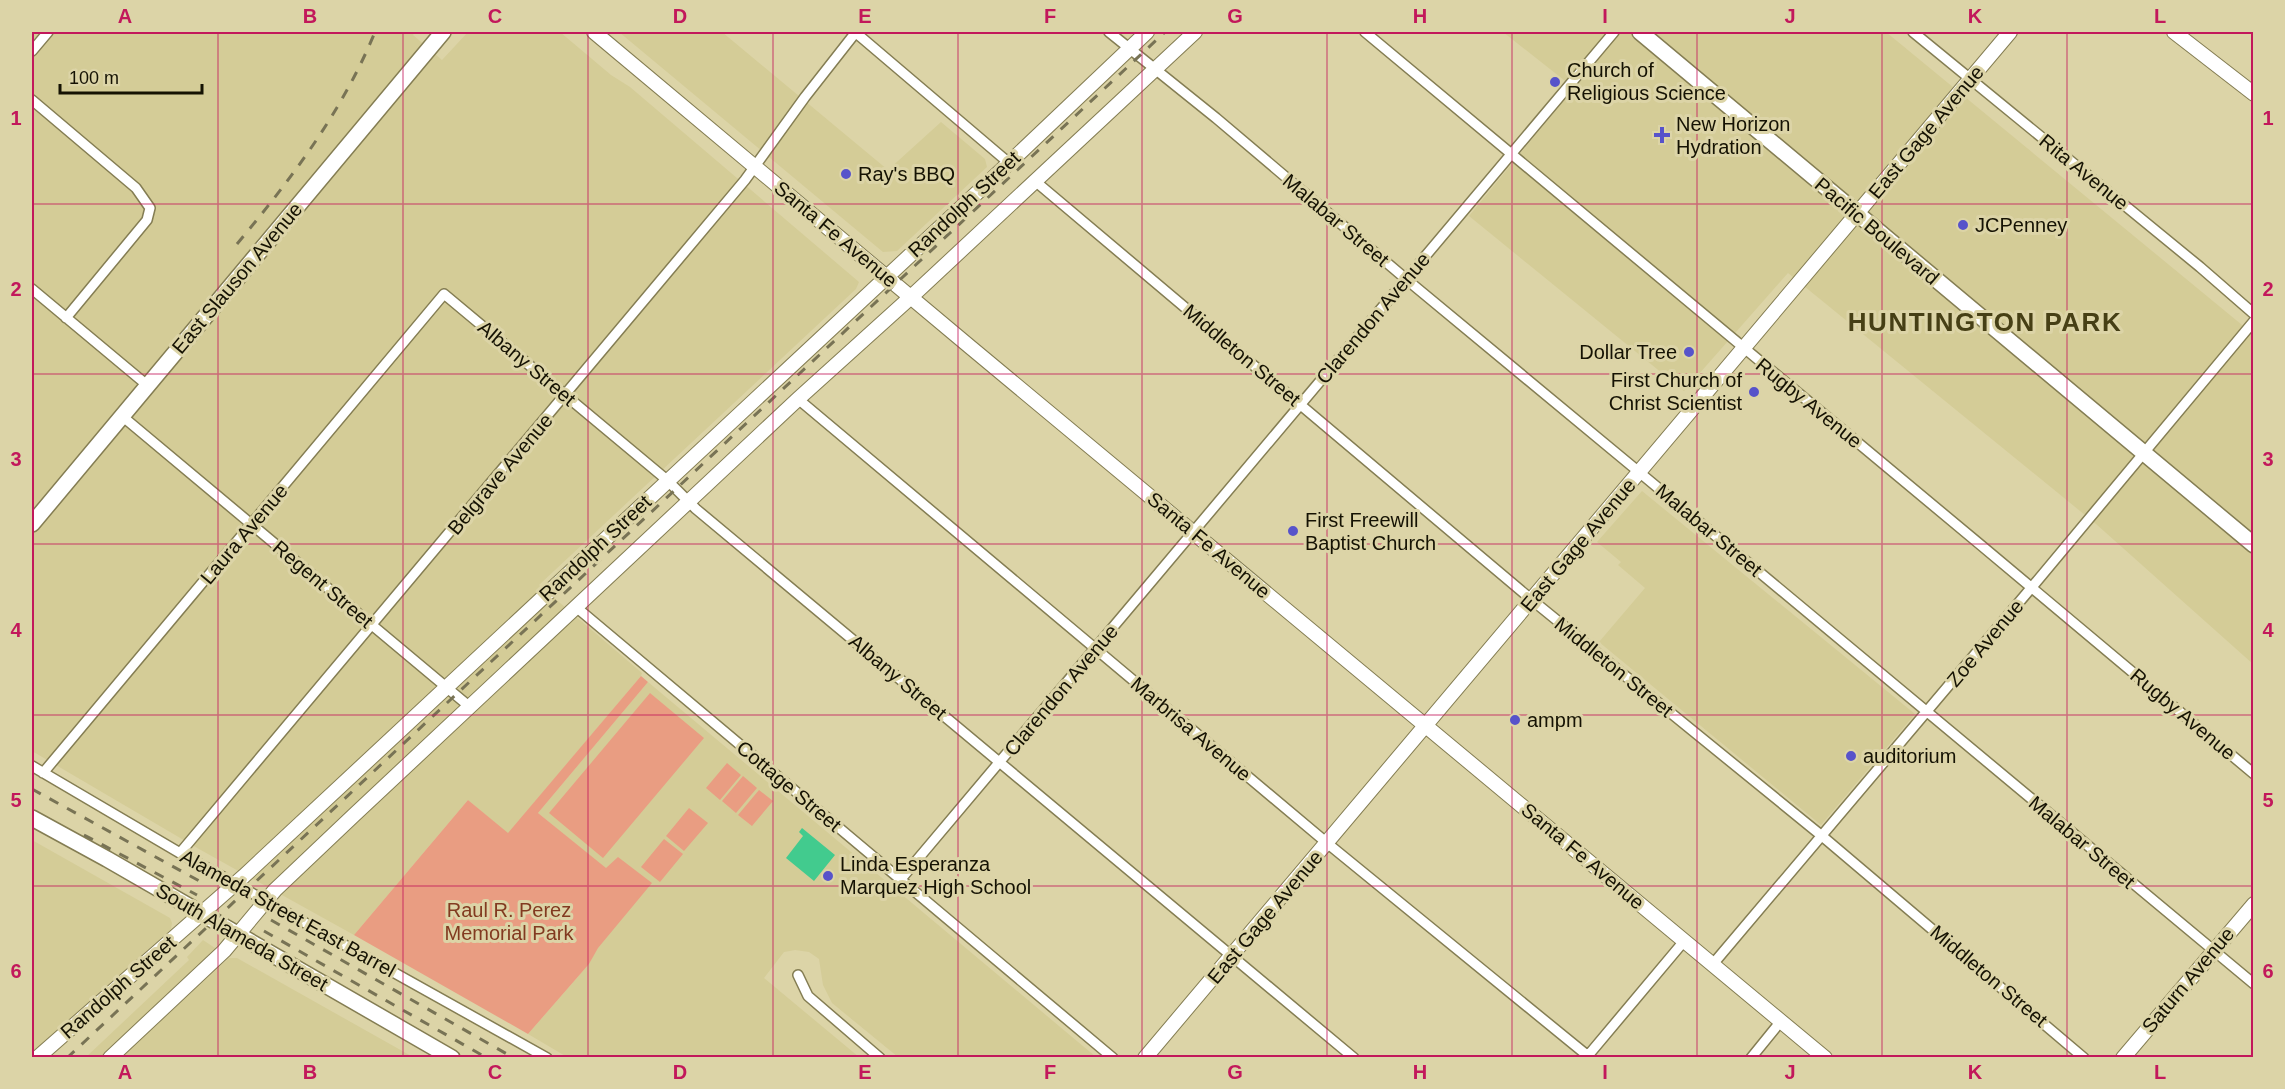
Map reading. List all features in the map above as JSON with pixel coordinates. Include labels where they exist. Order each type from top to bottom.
[{"type":"main road","name":"East Slauson Avenue","points":[[32,524],[443,32]]},
{"type":"main road","name":"Pacific Boulevard","points":[[1640,32],[2253,545]]},
{"type":"main road","name":"South Alameda Street","points":[[32,818],[452,1058]]},
{"type":"street","points":[[32,51],[48,32]]},
{"type":"street","name":"Santa Fe Avenue","points":[[594,32],[1825,1058]]},
{"type":"street","points":[[855,32],[1009,163]]},
{"type":"street","name":"Belgrave Avenue","points":[[180,853],[373,626],[754,167],[855,32]]},
{"type":"street","name":"Malabar Street","points":[[1109,32],[1225,125],[1406,279],[2253,984]]},
{"type":"street","name":"Randolph Street","points":[[37,1058],[235,883],[1147,32]]},
{"type":"street","name":"Randolph Street","points":[[110,1058],[224,951],[267,900],[352,816],[1195,32]]},
{"type":"street","name":"Rugby Avenue","points":[[1365,32],[2253,774]]},
{"type":"street","name":"Clarendon Avenue","points":[[901,879],[1614,32]]},
{"type":"street","name":"Rita Avenue","points":[[1912,32],[2200,267],[2253,314]]},
{"type":"street","name":"East Gage Avenue","points":[[1145,1058],[2010,32]]},
{"type":"street","points":[[2174,32],[2253,94]]},
{"type":"street","points":[[32,100],[142,195],[150,208],[147,220],[66,318]]},
{"type":"street","name":"Middleton Street","points":[[1035,181],[1532,600],[1822,836],[2085,1058]]},
{"type":"street","points":[[32,289],[147,385]]},
{"type":"street","name":"Albany Street","points":[[444,294],[667,480],[688,502],[1354,1058]]},
{"type":"street","name":"Laura Avenue","points":[[43,773],[444,294]]},
{"type":"street","name":"Zoe Avenue","points":[[1713,964],[2032,587],[2253,321]]},
{"type":"street","name":"Marbrisa Avenue","points":[[798,399],[1327,843],[1587,1057]]},
{"type":"street","name":"Regent Street","points":[[122,416],[470,707]]},
{"type":"street","name":"Cottage Street","points":[[576,607],[1113,1058]]},
{"type":"street","name":"Alameda Street East Barrel","points":[[32,766],[180,853],[546,1058]]},
{"type":"street","name":"Saturn Avenue","points":[[2124,1058],[2253,904]]},
{"type":"street","points":[[1587,1057],[1685,940]]},
{"type":"street","points":[[798,975],[808,996],[880,1058]]},
{"type":"street","points":[[1751,1058],[1781,1021]]},
{"type":"shaded area","points":[[32,32],[415,32],[413,35],[442,60],[468,32],[560,32],[611,75],[630,87],[859,282],[856,289],[539,585],[642,673],[641,676],[508,834],[468,800],[354,935],[199,849],[32,751]]},
{"type":"shaded area","points":[[619,32],[722,32],[888,170],[941,122],[985,159],[987,167],[897,251],[883,252]]},
{"type":"shaded area","points":[[1503,32],[1886,32],[2253,334],[2253,664],[2096,524],[1788,273],[1684,391],[1469,216],[1574,88]]},
{"type":"shaded area","points":[[1642,491],[1915,714],[1821,825],[1599,642],[1645,588],[1618,565],[1621,562],[1597,542]]},
{"type":"shaded area","points":[[648,682],[1096,1057],[898,1057],[832,1003],[823,985],[819,959],[809,952],[795,950],[784,952],[764,978],[859,1057],[567,1057],[528,1034],[589,964],[597,948],[606,869],[538,813]]},
{"type":"shaded area","points":[[802,828],[835,855],[814,881],[786,858],[803,836],[799,832]]},
{"type":"shaded area","points":[[32,840],[170,918],[172,923],[171,929],[32,1054]]},
{"type":"shaded area","points":[[203,940],[218,950],[103,1057],[85,1058],[189,960],[187,957]]},
{"type":"shaded area","points":[[229,958],[237,958],[413,1057],[122,1057]]},
{"type":"green space","name":"Raul R. Perez Memorial Park","points":[[641,676],[648,682],[538,813],[606,868],[618,857],[652,883],[598,948],[589,964],[528,1034],[354,935],[468,800],[508,833]]},
{"type":"green space","points":[[650,693],[704,738],[603,858],[549,813]]},
{"type":"green space","points":[[727,763],[741,775],[720,800],[706,788]]},
{"type":"green space","points":[[743,776],[757,788],[736,813],[722,801]]},
{"type":"green space","points":[[759,790],[773,801],[752,826],[738,815]]},
{"type":"green space","points":[[689,808],[708,823],[684,851],[666,836]]},
{"type":"green space","points":[[664,839],[683,854],[660,882],[641,867]]},
{"type":"railway","points":[[237,244],[296,169],[331,117],[375,32]]},
{"type":"railway","points":[[67,1058],[1165,32]]},
{"type":"railway","points":[[32,789],[203,883]]},
{"type":"railway","points":[[84,835],[197,895]]},
{"type":"railway","points":[[271,920],[514,1058]]},
{"type":"railway","points":[[264,931],[487,1058]]},
{"type":"place","name":"Church of Religious Science","points":[[1555,82]]},
{"type":"place","name":"New Horizon Hydration","points":[[1662,135]]},
{"type":"place","name":"Ray's BBQ","points":[[846,174]]},
{"type":"place","name":"JCPenney","points":[[1963,225]]},
{"type":"place","name":"Dollar Tree","points":[[1689,352]]},
{"type":"place","name":"First Church of Christ Scientist","points":[[1754,392]]},
{"type":"place","name":"First Freewill Baptist Church","points":[[1293,531]]},
{"type":"place","name":"ampm","points":[[1515,720]]},
{"type":"place","name":"auditorium","points":[[1851,756]]},
{"type":"place","name":"Linda Esperanza Marquez High School","points":[[828,876]]},
{"type":"district","name":"HUNTINGTON PARK","points":[[1985,322]]}]
